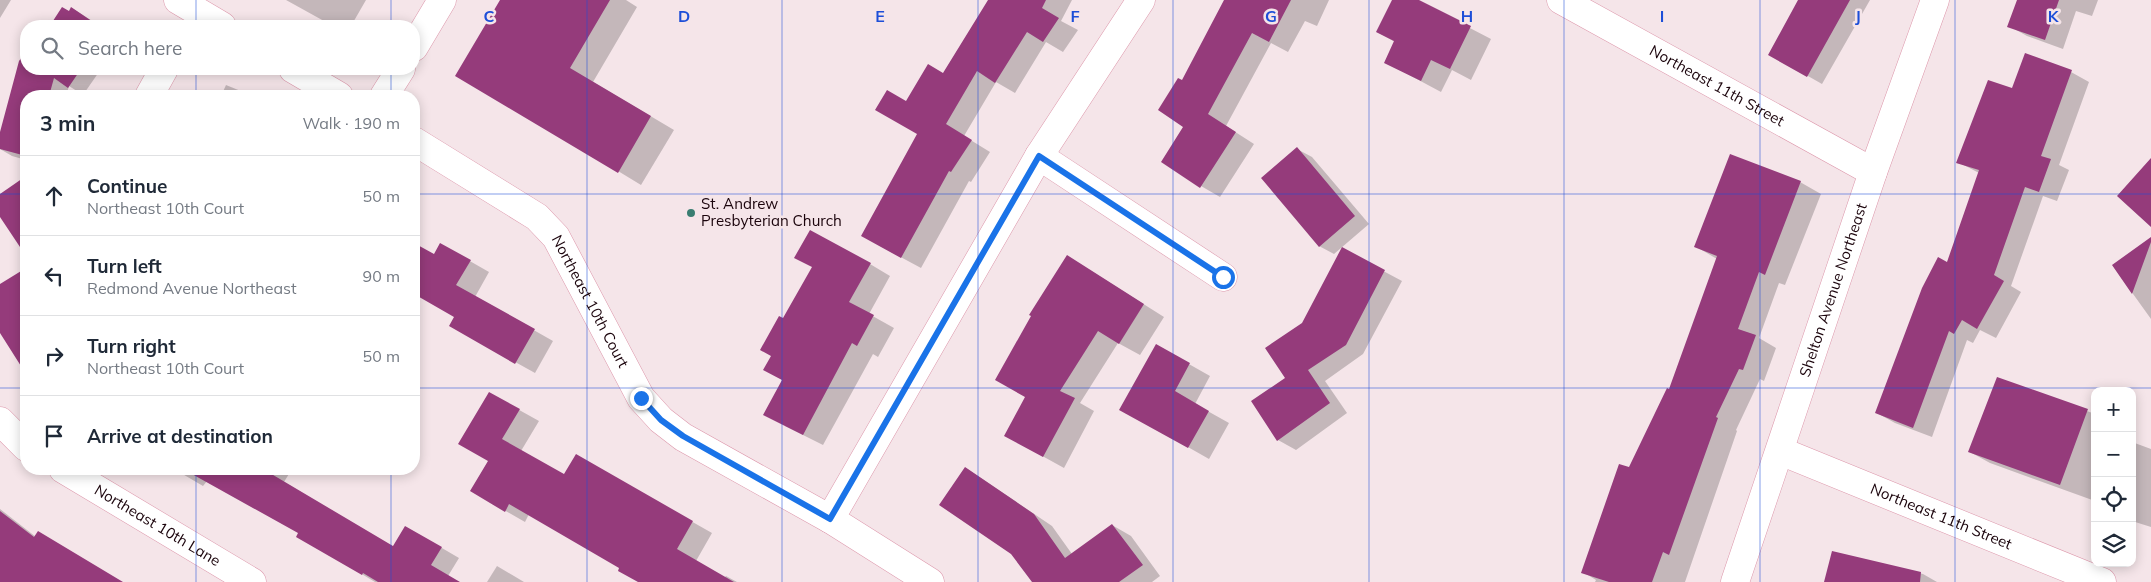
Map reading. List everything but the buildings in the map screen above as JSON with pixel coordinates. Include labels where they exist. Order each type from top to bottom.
[{"type":"street","points":[[420,37],[442,0]]},
{"type":"street","points":[[830,519],[1039,156],[1141,0]]},
{"type":"street","name":"Northeast 11th Street","points":[[1561,0],[1873,172]]},
{"type":"street","name":"Shelton Avenue Northeast","points":[[1735,582],[1873,172],[1935,0]]},
{"type":"street","points":[[187,12],[207,20]]},
{"type":"street","points":[[152,90],[161,75]]},
{"type":"street","points":[[303,75],[329,90]]},
{"type":"street","points":[[388,90],[396,75]]},
{"type":"street","name":"Northeast 10th Court","points":[[420,145],[537,217],[556,237],[622,366],[641,398],[661,420],[683,436],[830,519],[930,582]]},
{"type":"street","points":[[1039,156],[1223,277]]},
{"type":"street","points":[[0,421],[20,441]]},
{"type":"street","name":"Northeast 11th Street","points":[[1780,451],[2102,582]]},
{"type":"street","name":"Northeast 10th Lane","points":[[73,475],[252,582]]},
{"type":"place","name":"St. Andrew Presbyterian Church","points":[[691,213]]},
{"type":"route","points":[[641,398],[661,420],[683,436],[830,519],[1039,156],[1223,277]]}]
